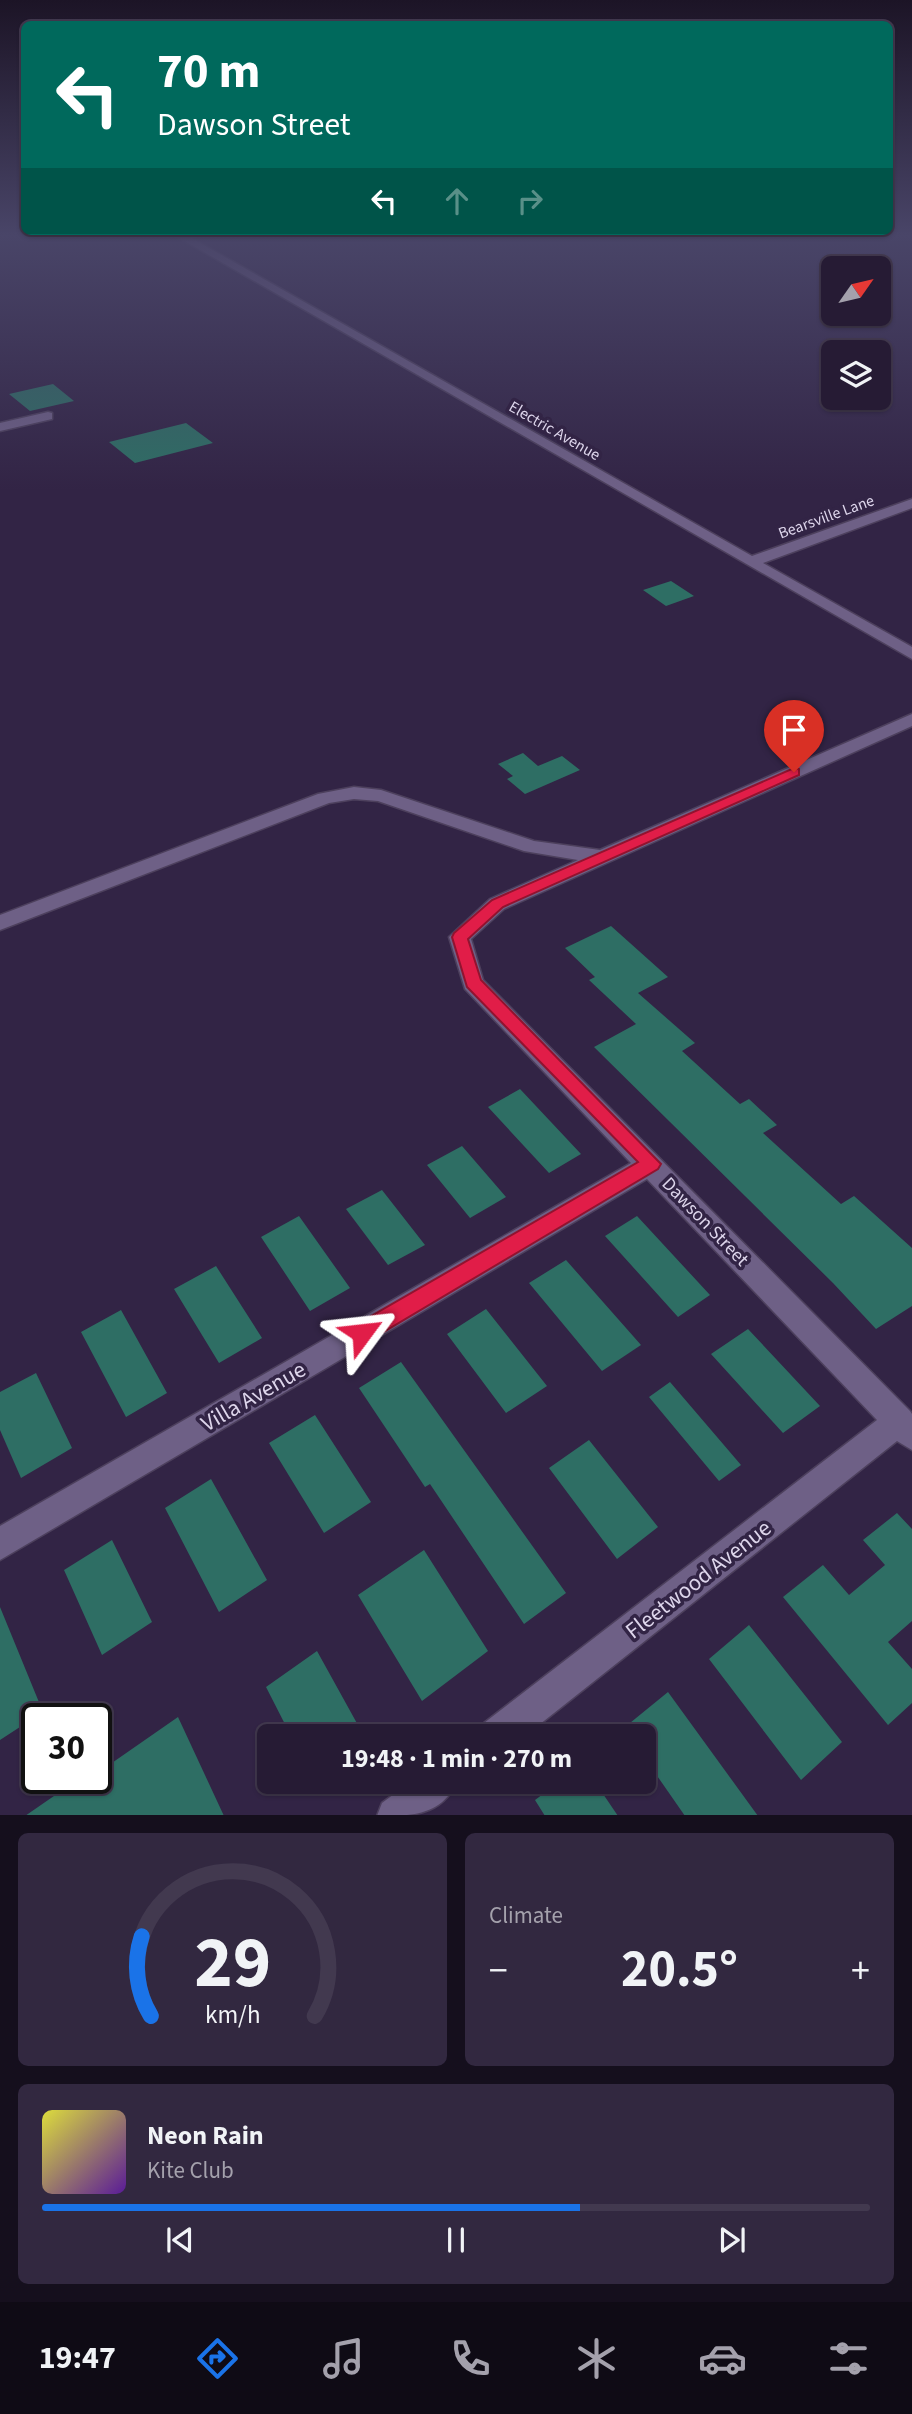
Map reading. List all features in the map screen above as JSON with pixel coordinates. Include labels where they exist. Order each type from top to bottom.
[{"type":"street","name":"Electric Avenue","points":[[329,321],[912,654]]},
{"type":"street","points":[[0,427],[48,416]]},
{"type":"street","name":"Bearsville Lane","points":[[751,562],[912,503]]},
{"type":"street","name":"Dawson Street","points":[[906,1428],[473,983],[460,937],[498,904],[912,719]]},
{"type":"street","points":[[0,923],[325,798],[354,793],[382,796],[531,847],[605,857]]},
{"type":"street","name":"Villa Avenue","points":[[0,1544],[651,1164]]},
{"type":"street","name":"Fleetwood Avenue","points":[[513,1724],[906,1428]]},
{"type":"street","points":[[395,1815],[423,1794]]},
{"type":"building","points":[[53,384],[74,401],[30,411],[9,394]]},
{"type":"building","points":[[186,423],[213,443],[135,463],[109,442]]},
{"type":"building","points":[[671,581],[694,596],[666,606],[643,590]]},
{"type":"building","points":[[523,753],[538,766],[562,756],[580,770],[525,794],[507,779],[513,776],[498,764]]},
{"type":"building","points":[[611,926],[668,977],[638,993],[695,1043],[682,1051],[740,1104],[749,1099],[777,1125],[763,1133],[841,1204],[854,1196],[912,1248],[912,1306],[876,1329],[833,1283],[594,1047],[636,1024],[589,980],[595,977],[565,948]]},
{"type":"building","points":[[520,1089],[581,1154],[549,1173],[488,1107]]},
{"type":"building","points":[[462,1146],[506,1197],[470,1218],[427,1165]]},
{"type":"building","points":[[382,1190],[425,1245],[388,1265],[346,1209]]},
{"type":"building","points":[[299,1216],[350,1288],[310,1311],[261,1237]]},
{"type":"building","points":[[637,1216],[710,1295],[678,1317],[605,1236]]},
{"type":"building","points":[[566,1260],[641,1345],[602,1371],[529,1283]]},
{"type":"building","points":[[216,1266],[262,1338],[219,1363],[174,1289]]},
{"type":"building","points":[[486,1309],[547,1386],[506,1413],[447,1334]]},
{"type":"building","points":[[121,1310],[167,1393],[126,1417],[81,1332]]},
{"type":"building","points":[[748,1329],[820,1406],[783,1433],[711,1354]]},
{"type":"building","points":[[401,1362],[566,1593],[524,1624],[430,1484],[425,1487],[359,1388]]},
{"type":"building","points":[[36,1373],[72,1448],[21,1478],[0,1430],[0,1392]]},
{"type":"building","points":[[670,1382],[741,1465],[719,1481],[649,1397]]},
{"type":"building","points":[[315,1415],[371,1502],[324,1533],[269,1443]]},
{"type":"building","points":[[589,1440],[658,1527],[617,1559],[549,1468]]},
{"type":"building","points":[[211,1479],[267,1580],[219,1612],[165,1508]]},
{"type":"building","points":[[897,1513],[912,1529],[912,1621],[888,1642],[912,1669],[912,1703],[888,1725],[783,1597],[823,1565],[849,1595],[885,1565],[863,1540]]},
{"type":"building","points":[[112,1540],[152,1622],[102,1655],[64,1570]]},
{"type":"building","points":[[424,1550],[488,1651],[422,1701],[358,1595]]},
{"type":"building","points":[[0,1607],[39,1703],[21,1703],[21,1726],[0,1740]]},
{"type":"building","points":[[749,1625],[842,1742],[801,1780],[709,1659]]},
{"type":"building","points":[[317,1651],[357,1724],[285,1724],[266,1687]]},
{"type":"building","points":[[668,1692],[757,1815],[684,1815],[656,1774],[656,1724],[629,1724]]},
{"type":"building","points":[[178,1717],[224,1815],[26,1815],[57,1794],[112,1794],[112,1763]]},
{"type":"building","points":[[543,1794],[603,1794],[617,1815],[544,1815],[535,1800]]},
{"type":"route","points":[[362,1333],[651,1164],[473,983],[460,937],[498,904],[794,772]]}]
